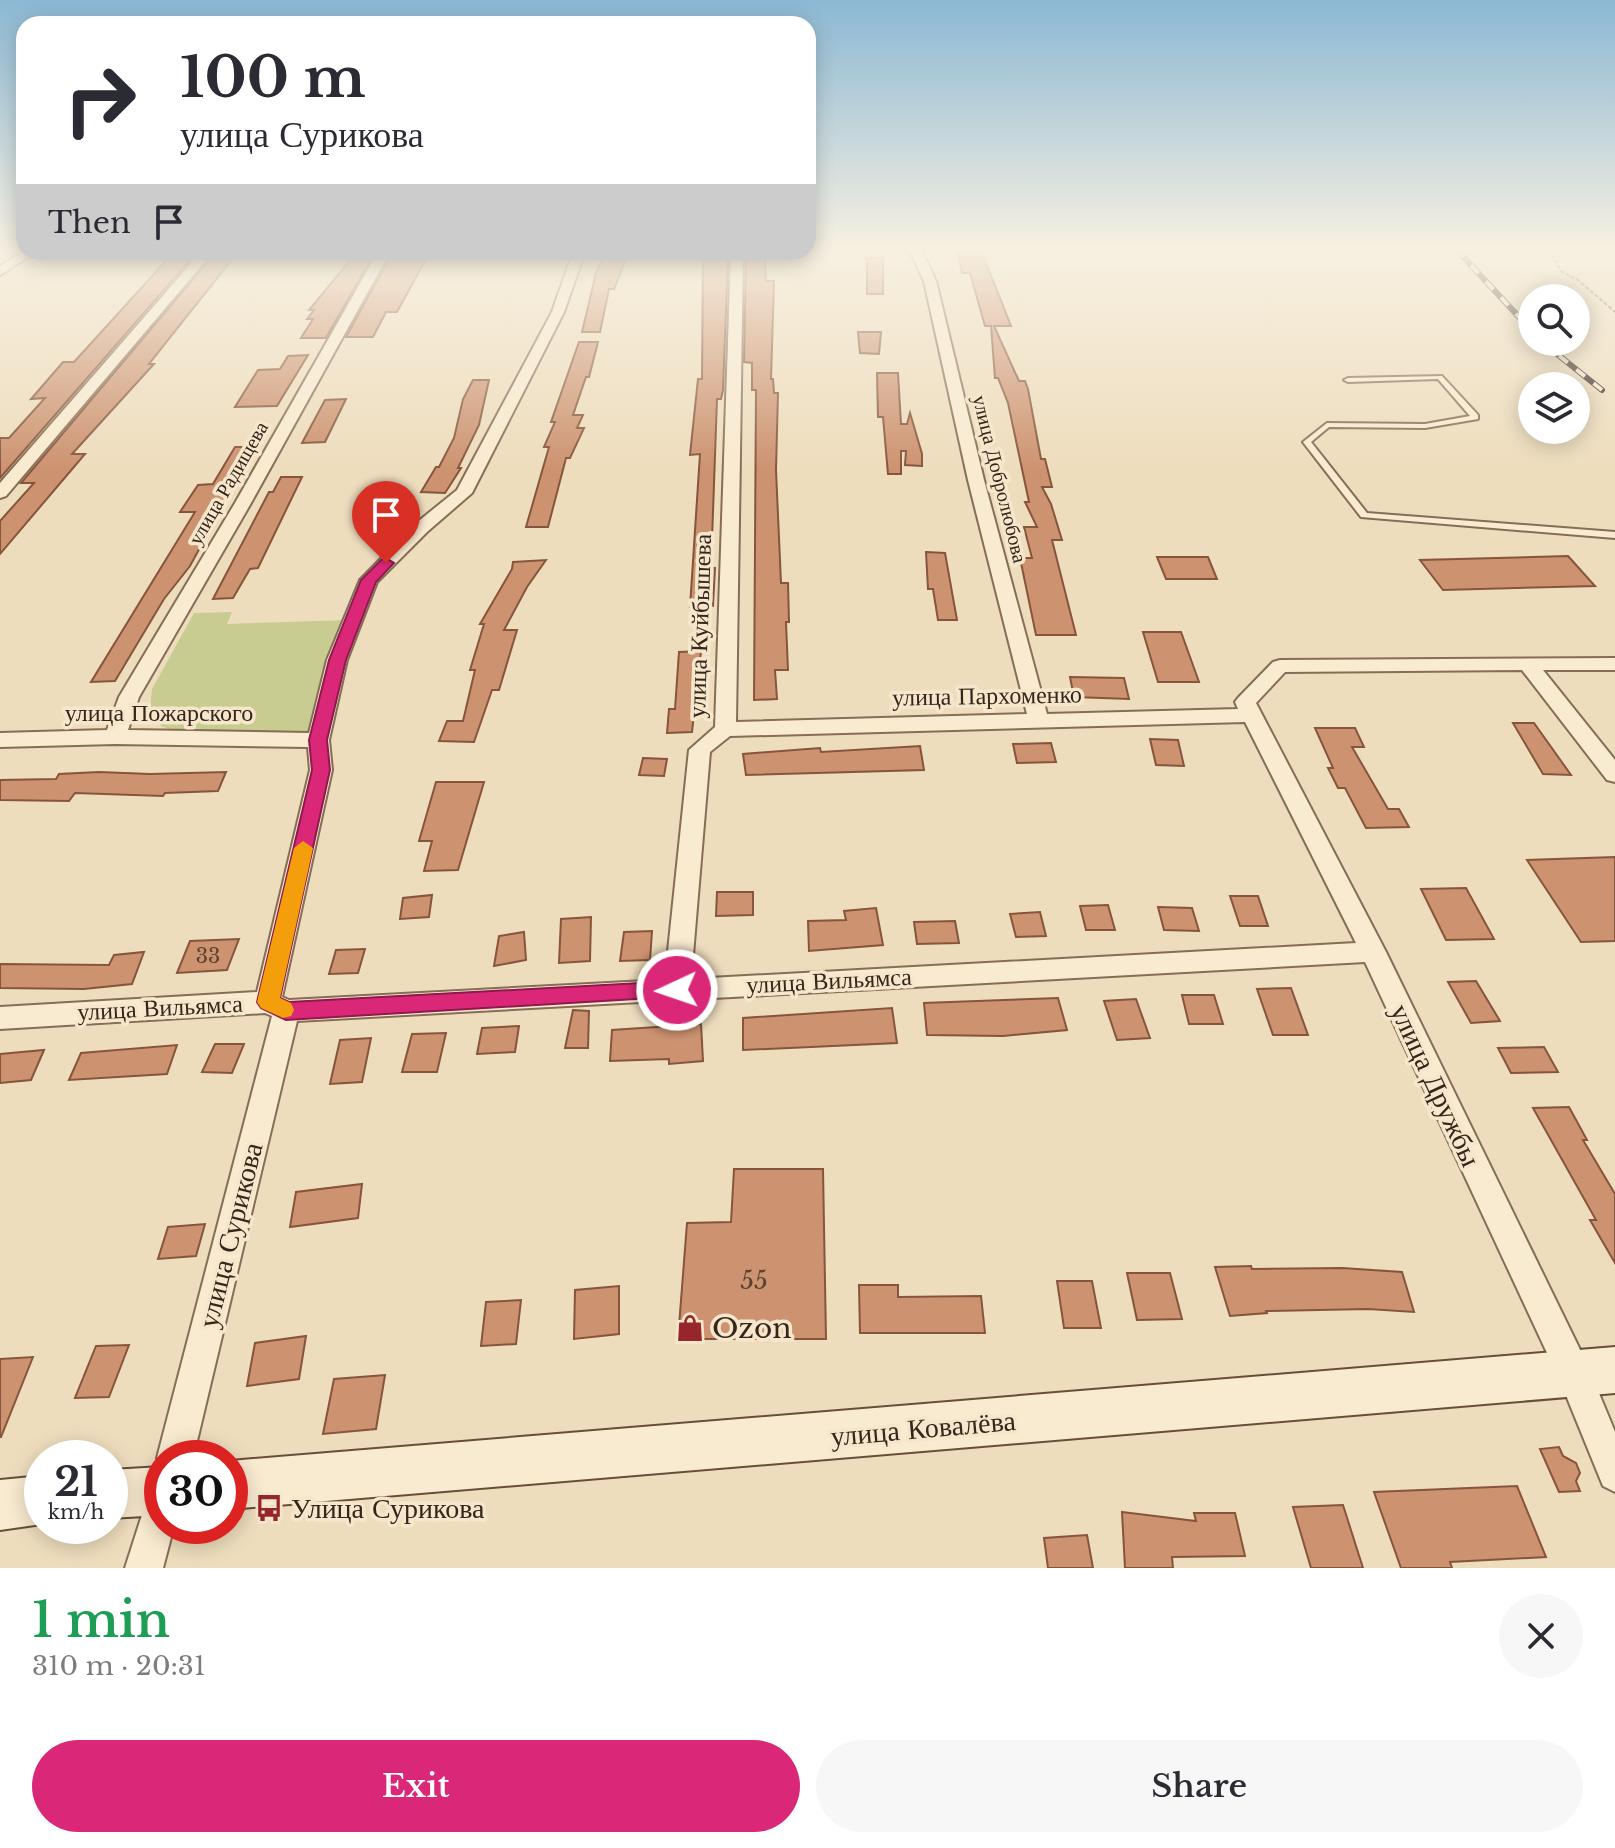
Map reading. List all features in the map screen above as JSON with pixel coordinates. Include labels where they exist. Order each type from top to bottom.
[{"type":"street","points":[[0,493],[147,322]]},
{"type":"street","name":"улица Радищева","points":[[115,737],[129,697],[345,322]]},
{"type":"street","name":"улица Сурикова","points":[[179,1440],[277,1006],[321,770],[318,740],[337,660],[369,580],[421,528],[464,493],[553,322]]},
{"type":"street","name":"улица Куйбышева","points":[[677,990],[700,750],[725,729],[735,322]]},
{"type":"street","name":"улица Добролюбова","points":[[940,322],[976,480],[1039,721]]},
{"type":"street","points":[[1248,709],[1280,666],[1615,664]]},
{"type":"street","points":[[1528,665],[1615,775]]},
{"type":"street","name":"улица Пархоменко","points":[[725,729],[1039,721],[1248,709]]},
{"type":"street","name":"улица Дружбы","points":[[1248,709],[1594,1372],[1615,1474]]},
{"type":"street","name":"улица Пожарского","points":[[0,740],[115,737],[318,740]]},
{"type":"street","name":"улица Вильямса","points":[[0,1018],[677,990],[1373,952]]},
{"type":"street","name":"улица Ковалёва","points":[[248,1484],[1594,1372]]},
{"type":"street","points":[[0,1505],[24,1502]]},
{"type":"street","points":[[144,1568],[151,1544]]},
{"type":"lane","points":[[1348,380],[1440,377],[1475,417],[1425,426],[1327,425],[1307,442],[1364,515],[1615,535]]},
{"type":"green space","points":[[232,612],[227,624],[349,620],[315,737],[182,733],[161,726],[150,711],[152,689],[194,613]]},
{"type":"building","points":[[110,322],[136,322],[0,478],[0,438],[9,438],[45,398],[31,399],[63,362],[74,362]]},
{"type":"building","points":[[157,322],[182,322],[149,364],[154,364],[72,454],[85,454],[0,554],[0,521],[34,483],[21,483]]},
{"type":"building","points":[[311,322],[335,322],[326,338],[301,338]]},
{"type":"building","points":[[354,322],[381,322],[373,337],[346,337]]},
{"type":"building","points":[[584,322],[602,322],[600,332],[582,332]]},
{"type":"building","points":[[702,322],[726,322],[723,390],[721,399],[717,399],[711,568],[715,568],[713,606],[690,607],[700,454],[690,455],[698,379],[702,379]]},
{"type":"building","points":[[745,322],[773,322],[771,379],[774,393],[778,393],[776,470],[781,583],[788,583],[789,622],[786,622],[788,670],[775,670],[777,699],[754,700],[756,390],[752,390],[752,363],[744,362]]},
{"type":"building","points":[[984,322],[1009,322],[1011,326],[994,326],[1019,381],[1025,381],[1028,389],[1041,459],[1045,459],[1052,487],[1042,487],[1051,504],[1062,540],[1052,540],[1076,635],[1036,635],[1020,558],[1032,558],[1024,527],[1037,527],[1025,502],[1029,502],[1008,403],[998,378],[995,378],[991,326],[985,326]]},
{"type":"building","points":[[858,332],[881,332],[879,354],[860,353]]},
{"type":"building","points":[[579,342],[598,342],[589,377],[586,377],[573,415],[583,415],[577,428],[584,428],[570,458],[566,458],[548,527],[526,527],[549,447],[544,447],[555,422],[551,422]]},
{"type":"building","points":[[308,355],[277,406],[235,407],[258,370],[280,369],[288,356]]},
{"type":"building","points":[[877,373],[898,373],[901,424],[907,424],[910,413],[922,454],[922,466],[905,465],[906,451],[901,451],[901,474],[888,474],[883,417],[878,417]]},
{"type":"building","points":[[473,380],[489,380],[479,425],[458,468],[461,468],[445,493],[421,492],[454,438],[463,399]]},
{"type":"building","points":[[346,399],[325,442],[302,443],[325,400]]},
{"type":"building","points":[[235,447],[255,447],[190,566],[164,599],[115,681],[91,682],[195,512],[180,512],[198,485],[213,484]]},
{"type":"building","points":[[281,477],[302,477],[258,568],[250,569],[233,598],[213,599],[269,492],[273,492]]},
{"type":"building","points":[[926,552],[945,553],[957,620],[938,620],[933,589],[928,589]]},
{"type":"building","points":[[1568,556],[1595,586],[1443,590],[1420,560]]},
{"type":"building","points":[[1157,557],[1208,557],[1217,579],[1166,579]]},
{"type":"building","points":[[546,560],[527,587],[504,630],[517,630],[499,690],[492,690],[474,742],[439,741],[447,721],[463,721],[475,670],[470,670],[484,624],[480,624],[512,569],[513,562]]},
{"type":"building","points":[[1143,632],[1181,632],[1199,682],[1158,682]]},
{"type":"building","points":[[701,651],[692,732],[667,733],[669,709],[675,709],[679,652]]},
{"type":"building","points":[[1070,677],[1124,678],[1129,699],[1074,697]]},
{"type":"building","points":[[1513,723],[1534,723],[1571,775],[1543,774]]},
{"type":"building","points":[[1315,728],[1355,728],[1364,747],[1352,747],[1388,809],[1399,809],[1409,827],[1366,828],[1345,788],[1338,788],[1328,768],[1333,768]]},
{"type":"building","points":[[1150,739],[1178,740],[1184,766],[1156,765]]},
{"type":"building","points":[[1051,743],[1056,762],[1017,763],[1013,744]]},
{"type":"building","points":[[920,746],[924,770],[746,775],[743,754],[820,748],[821,752]]},
{"type":"building","points":[[643,758],[667,759],[664,776],[639,775]]},
{"type":"building","points":[[226,772],[218,791],[165,793],[163,796],[75,793],[69,801],[0,800],[0,780],[56,779],[59,774]]},
{"type":"building","points":[[436,782],[484,782],[458,870],[424,871],[432,841],[419,841]]},
{"type":"building","points":[[1615,857],[1615,941],[1581,942],[1527,860]]},
{"type":"building","points":[[1466,888],[1494,939],[1446,940],[1421,889]]},
{"type":"building","points":[[717,892],[753,892],[753,915],[716,916]]},
{"type":"building","points":[[432,895],[429,917],[400,919],[403,898]]},
{"type":"building","points":[[1230,896],[1258,896],[1268,926],[1240,926]]},
{"type":"building","points":[[1108,905],[1115,930],[1086,930],[1080,906]]},
{"type":"building","points":[[1158,907],[1192,908],[1199,931],[1164,930]]},
{"type":"building","points":[[876,908],[883,945],[809,951],[808,921],[846,920],[844,911]]},
{"type":"building","points":[[1040,912],[1046,936],[1016,937],[1010,914]]},
{"type":"building","points":[[591,917],[590,961],[559,963],[561,919]]},
{"type":"building","points":[[955,921],[959,943],[917,944],[914,922]]},
{"type":"building","points":[[652,931],[650,960],[620,961],[624,932]]},
{"type":"building","points":[[524,932],[526,960],[494,966],[499,936]]},
{"type":"building","points":[[239,939],[227,970],[177,973],[190,941]]},
{"type":"building","points":[[365,949],[358,973],[329,974],[336,950]]},
{"type":"building","points":[[144,952],[132,984],[84,989],[0,988],[0,964],[109,965],[114,955]]},
{"type":"building","points":[[1476,981],[1500,1021],[1471,1023],[1448,982]]},
{"type":"building","points":[[1291,988],[1308,1035],[1273,1035],[1257,989]]},
{"type":"building","points":[[1182,995],[1214,995],[1223,1024],[1189,1024]]},
{"type":"building","points":[[1058,998],[1067,1030],[1003,1036],[927,1035],[924,1003]]},
{"type":"building","points":[[1136,999],[1150,1038],[1117,1040],[1104,1001]]},
{"type":"building","points":[[892,1008],[897,1043],[743,1050],[743,1018]]},
{"type":"building","points":[[573,1010],[589,1011],[588,1048],[565,1048]]},
{"type":"building","points":[[701,1024],[703,1061],[669,1064],[669,1059],[610,1061],[612,1030]]},
{"type":"building","points":[[519,1026],[515,1052],[477,1054],[482,1028]]},
{"type":"building","points":[[446,1033],[437,1072],[402,1072],[412,1034]]},
{"type":"building","points":[[371,1038],[362,1082],[330,1084],[340,1040]]},
{"type":"building","points":[[215,1044],[244,1044],[232,1073],[202,1072]]},
{"type":"building","points":[[177,1045],[167,1074],[69,1080],[81,1053]]},
{"type":"building","points":[[1544,1047],[1558,1072],[1511,1073],[1498,1048]]},
{"type":"building","points":[[44,1050],[31,1080],[0,1083],[0,1054]]},
{"type":"building","points":[[1569,1107],[1587,1140],[1583,1140],[1615,1194],[1615,1263],[1590,1220],[1596,1220],[1533,1108]]},
{"type":"building","points":[[734,1169],[823,1169],[826,1339],[678,1339],[687,1223],[731,1222]]},
{"type":"building","points":[[362,1184],[358,1218],[290,1227],[296,1192]]},
{"type":"building","points":[[205,1224],[196,1256],[158,1259],[168,1227]]},
{"type":"building","points":[[1251,1266],[1252,1269],[1342,1268],[1402,1272],[1414,1312],[1368,1309],[1266,1311],[1230,1316],[1215,1267]]},
{"type":"building","points":[[1127,1273],[1170,1273],[1182,1319],[1137,1320]]},
{"type":"building","points":[[1057,1281],[1092,1281],[1101,1328],[1064,1328]]},
{"type":"building","points":[[859,1285],[898,1285],[898,1297],[981,1296],[985,1333],[860,1333]]},
{"type":"building","points":[[619,1286],[619,1334],[574,1339],[575,1290]]},
{"type":"building","points":[[521,1300],[516,1344],[481,1346],[486,1302]]},
{"type":"building","points":[[306,1336],[299,1379],[247,1386],[255,1343]]},
{"type":"building","points":[[129,1345],[109,1397],[75,1398],[96,1346]]},
{"type":"building","points":[[33,1357],[1,1437],[0,1437],[0,1359]]},
{"type":"building","points":[[385,1375],[376,1429],[323,1434],[334,1379]]},
{"type":"building","points":[[1559,1447],[1563,1456],[1576,1463],[1580,1473],[1576,1481],[1580,1491],[1559,1492],[1540,1449]]},
{"type":"building","points":[[1517,1486],[1546,1557],[1450,1562],[1452,1568],[1401,1568],[1374,1492]]},
{"type":"building","points":[[1343,1505],[1363,1568],[1311,1568],[1293,1507]]},
{"type":"building","points":[[1122,1512],[1196,1521],[1194,1513],[1235,1513],[1245,1556],[1172,1557],[1173,1568],[1125,1568]]},
{"type":"building","points":[[1087,1535],[1093,1568],[1048,1568],[1044,1538]]},
{"type":"railway","points":[[1560,356],[1602,390]]},
{"type":"slow traffic","points":[[283,1010],[268,1002],[303,848]]},
{"type":"place","name":"Ozon","points":[[690,1328]]},
{"type":"place","name":"Улица Сурикова","points":[[269,1508]]},
{"type":"route","points":[[386,563],[369,580],[337,660],[318,740],[321,770],[268,1002],[286,1011],[677,990]]}]
